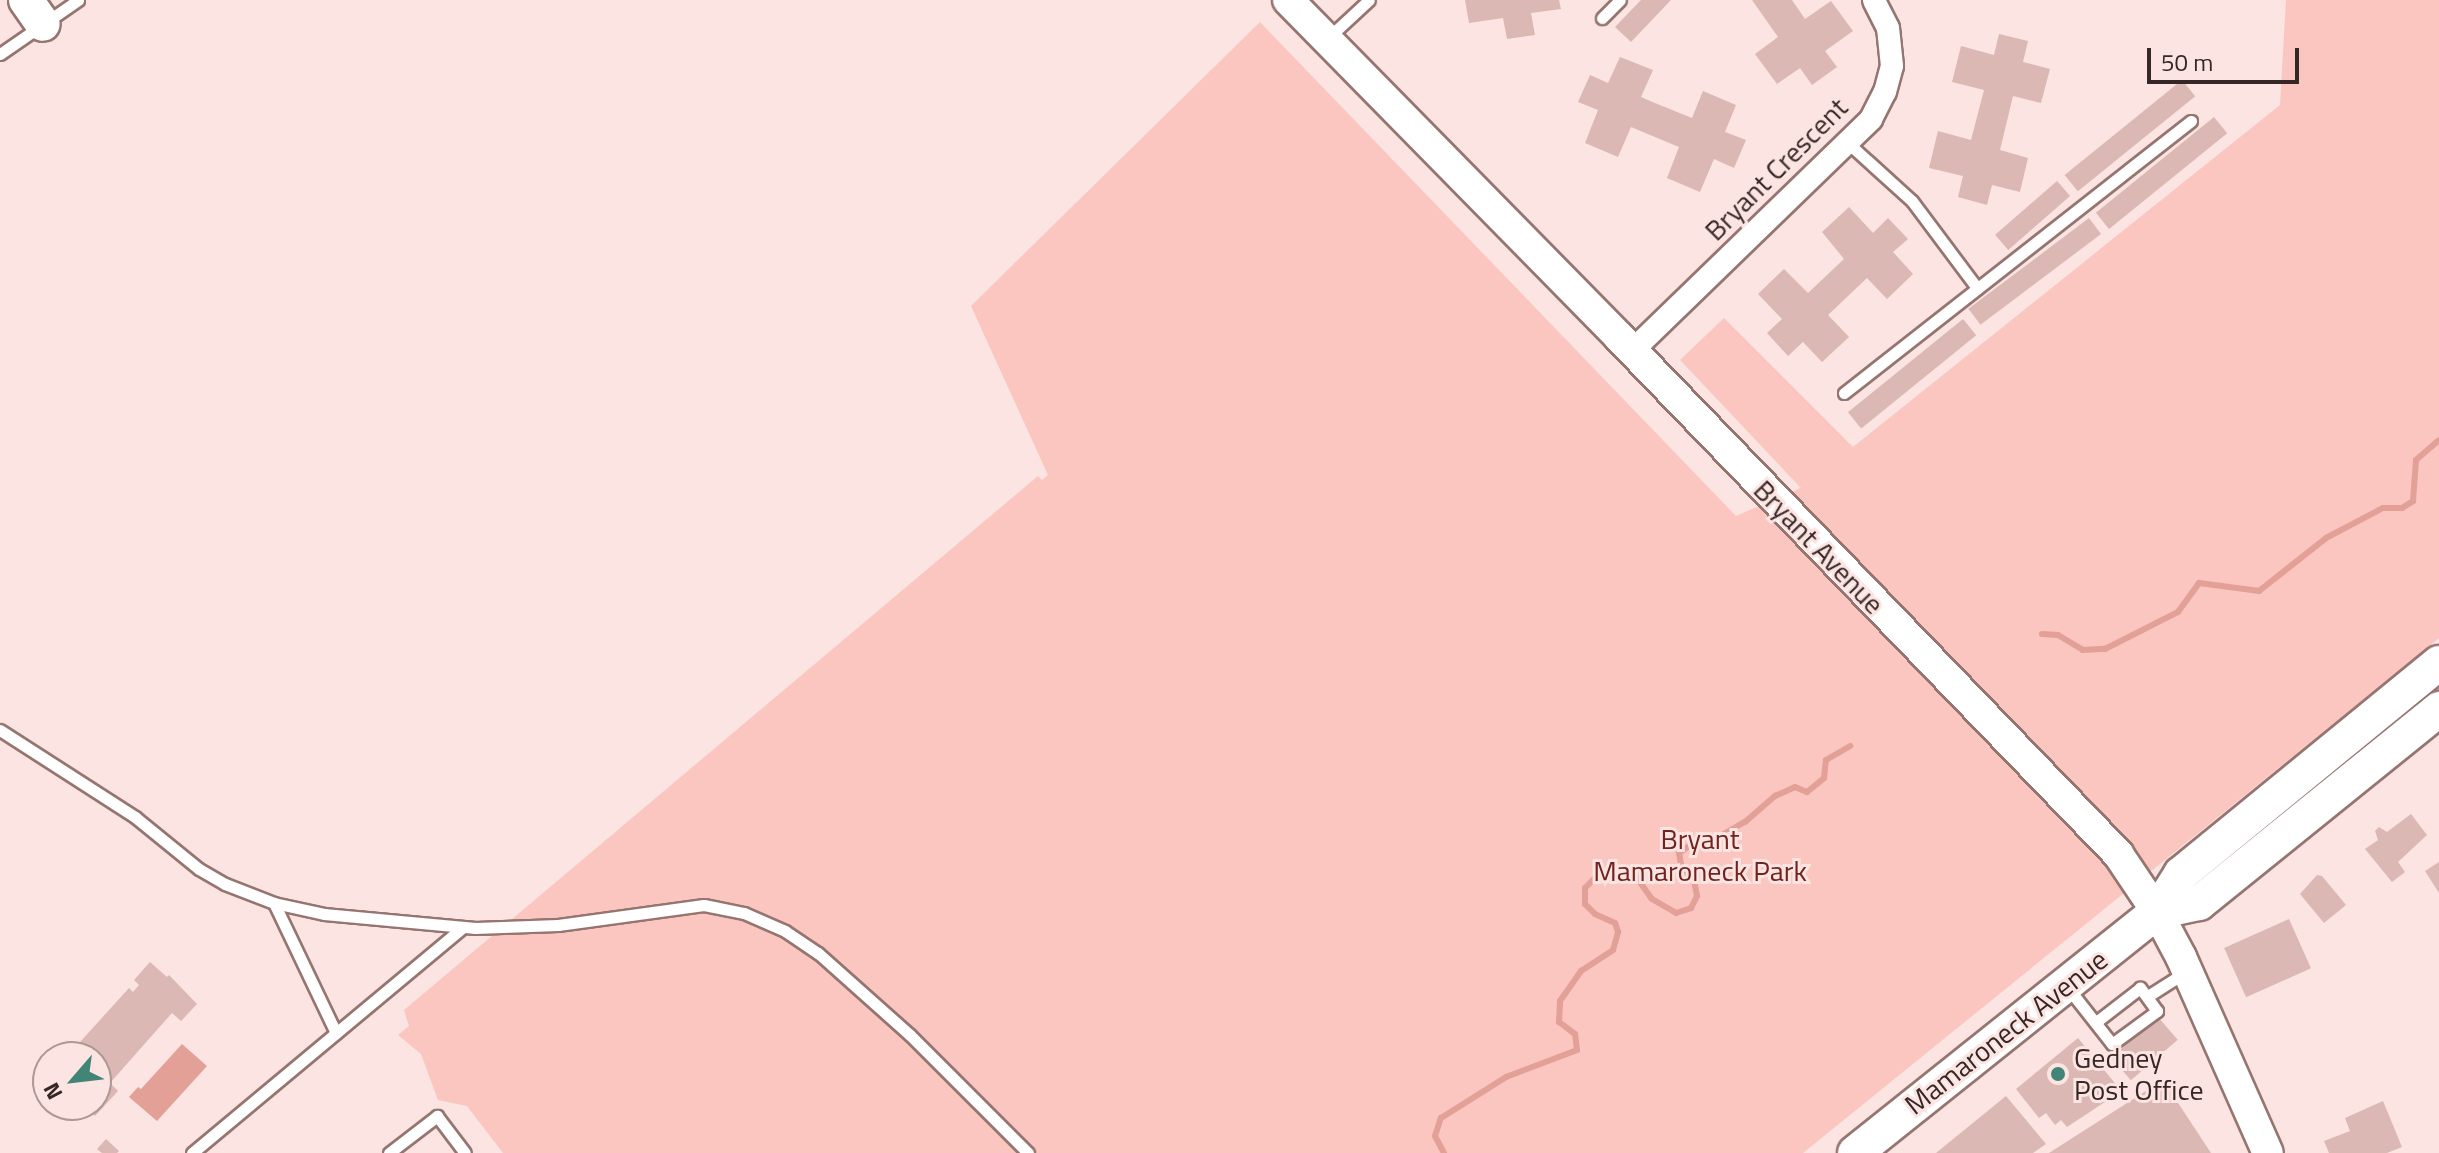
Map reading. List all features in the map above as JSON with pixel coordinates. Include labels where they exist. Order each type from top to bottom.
[{"type":"main road","name":"Mamaroneck Avenue","points":[[1855,1153],[2157,912],[2181,874],[2439,663]]},
{"type":"main road","name":"Mamaroneck Avenue","points":[[2157,912],[2199,903],[2439,709]]},
{"type":"street","name":"Bryant Avenue","points":[[1288,0],[2118,854],[2157,912],[2187,971],[2268,1153]]},
{"type":"street","name":"Bryant Crescent","points":[[1632,351],[1871,119],[1885,92],[1892,66],[1888,28],[1874,0]]},
{"type":"lane","points":[[0,54],[35,12],[78,0]]},
{"type":"lane","points":[[1325,40],[1369,0]]},
{"type":"lane","points":[[1602,18],[1620,0]]},
{"type":"lane","points":[[1844,393],[2191,121]]},
{"type":"lane","points":[[1848,143],[1912,201],[1977,288]]},
{"type":"lane","points":[[0,730],[135,817],[199,869],[225,884],[274,903],[324,914],[463,927],[558,925],[704,905],[744,913],[785,931],[818,953],[910,1035],[1028,1153]]},
{"type":"lane","points":[[274,903],[336,1033]]},
{"type":"lane","points":[[192,1153],[463,927]]},
{"type":"lane","points":[[2148,996],[2187,971]]},
{"type":"lane","points":[[2065,985],[2112,1044],[2157,1011],[2140,988],[2096,1022]]},
{"type":"lane","points":[[389,1153],[437,1116],[465,1153]]},
{"type":"green space","name":"Bryant Mamaroneck Park","points":[[2286,0],[2439,0],[2439,638],[1803,1153],[503,1153],[467,1106],[438,1100],[421,1054],[398,1035],[409,1026],[404,1010],[1038,476],[1042,480],[1048,475],[971,306],[1260,22],[1736,516],[1801,488],[1680,360],[1724,318],[1853,447],[2280,105]]},
{"type":"shaded area","points":[[182,1044],[207,1066],[157,1121],[129,1097],[138,1087],[141,1089]]},
{"type":"building","points":[[1465,0],[1559,0],[1561,9],[1531,13],[1535,35],[1507,39],[1503,18],[1469,23]]},
{"type":"building","points":[[1641,0],[1671,0],[1631,42],[1615,27]]},
{"type":"building","points":[[1752,0],[1792,0],[1805,19],[1831,1],[1853,31],[1825,51],[1837,67],[1812,85],[1800,68],[1777,84],[1755,54],[1778,37]]},
{"type":"building","points":[[1999,34],[2028,41],[2023,62],[2050,69],[2041,103],[2013,96],[2000,150],[2028,158],[2020,192],[1992,185],[1987,205],[1958,197],[1963,176],[1929,168],[1938,131],[1971,140],[1984,90],[1952,82],[1961,46],[1994,55]]},
{"type":"building","points":[[1620,57],[1653,70],[1641,97],[1650,101],[1692,118],[1703,91],[1736,105],[1725,132],[1746,140],[1734,168],[1714,159],[1700,192],[1667,178],[1679,147],[1631,127],[1618,157],[1585,143],[1598,110],[1578,102],[1590,75],[1608,83]]},
{"type":"building","points":[[2182,80],[2195,96],[2078,191],[2065,175]]},
{"type":"building","points":[[2214,117],[2227,133],[2109,229],[2096,213]]},
{"type":"building","points":[[2057,181],[2070,196],[2008,250],[1995,235]]},
{"type":"building","points":[[1849,207],[1873,233],[1888,218],[1908,239],[1893,252],[1913,274],[1887,299],[1867,278],[1828,315],[1849,337],[1822,362],[1803,342],[1788,356],[1767,333],[1782,319],[1758,294],[1784,269],[1808,293],[1844,259],[1822,232]]},
{"type":"building","points":[[2089,218],[2101,234],[1980,325],[1968,309]]},
{"type":"building","points":[[1963,319],[1976,335],[1861,428],[1848,412]]},
{"type":"building","points":[[2411,814],[2427,835],[2398,862],[2405,872],[2392,882],[2365,849],[2378,840],[2375,831],[2379,827],[2387,832]]},
{"type":"building","points":[[2439,862],[2439,893],[2425,871]]},
{"type":"building","points":[[2317,875],[2322,876],[2346,905],[2324,923],[2300,894]]},
{"type":"building","points":[[2289,919],[2311,968],[2246,997],[2224,948]]},
{"type":"building","points":[[150,962],[167,977],[169,975],[197,1004],[181,1021],[172,1013],[112,1081],[112,1041],[81,1041],[129,988],[133,992],[139,985],[134,980]]},
{"type":"building","points":[[2158,1017],[2178,1040],[2131,1080],[2111,1058]]},
{"type":"building","points":[[2078,1038],[2118,1087],[2103,1099],[2105,1102],[2067,1127],[2061,1120],[2055,1125],[2046,1113],[2039,1118],[2016,1089]]},
{"type":"building","points":[[2163,1080],[2211,1153],[2049,1153]]},
{"type":"building","points":[[2006,1096],[2046,1144],[2033,1153],[1936,1153]]},
{"type":"building","points":[[2383,1101],[2402,1147],[2387,1153],[2329,1153],[2324,1141],[2350,1131],[2345,1118]]},
{"type":"building","points":[[106,1139],[119,1151],[117,1153],[102,1153],[97,1149]]},
{"type":"waterway","points":[[2042,634],[2058,635],[2083,650],[2105,649],[2178,612],[2199,583],[2259,591],[2326,538],[2383,508],[2402,508],[2413,501],[2416,460],[2439,440]]},
{"type":"waterway","points":[[1444,1153],[1435,1136],[1441,1118],[1506,1077],[1577,1050],[1575,1034],[1559,1022],[1560,1001],[1581,971],[1613,950],[1618,932],[1615,923],[1595,914],[1585,904],[1585,888],[1601,872],[1623,869],[1635,875],[1652,899],[1676,913],[1691,908],[1697,896],[1694,881],[1681,865],[1679,853],[1699,839],[1715,839],[1745,822],[1775,796],[1795,787],[1807,792],[1824,778],[1826,760],[1850,746]]},
{"type":"place","name":"Gedney Post Office","points":[[2058,1074]]}]
